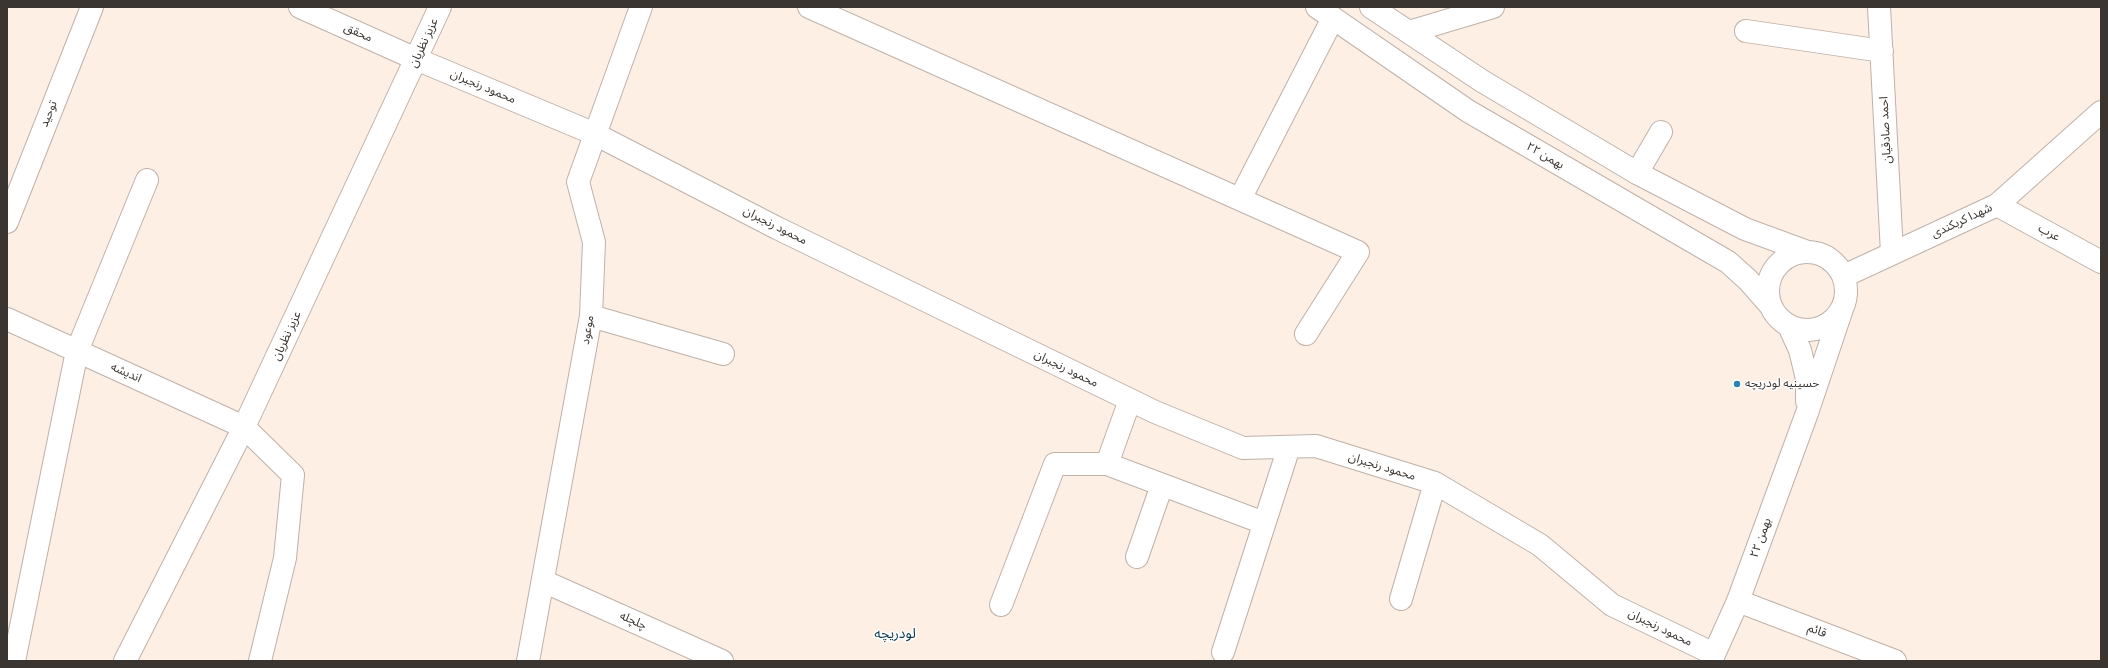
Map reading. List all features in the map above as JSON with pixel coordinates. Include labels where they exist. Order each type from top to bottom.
[{"type":"street","name":"توحید","points":[[7,222],[92,7]]},
{"type":"street","name":"محقق","points":[[300,7],[416,59]]},
{"type":"street","name":"عزیز نظریان","points":[[124,661],[244,427],[440,7]]},
{"type":"street","name":"موعود","points":[[528,661],[591,316],[594,242],[578,182],[641,7]]},
{"type":"street","points":[[809,7],[1358,252],[1306,334]]},
{"type":"street","points":[[1371,7],[1482,81],[1637,173],[1745,229],[1805,251],[1828,257],[1837,265],[1844,276],[1847,287],[1842,309],[1834,319],[1824,326],[1806,330],[1789,326]]},
{"type":"street","points":[[1409,32],[1493,7]]},
{"type":"street","name":"احمد صادقیان","points":[[1879,7],[1892,253]]},
{"type":"street","points":[[1240,199],[1325,12]]},
{"type":"street","name":"۲۲ بهمن","points":[[1325,12],[1468,111],[1728,262],[1748,280],[1770,305]]},
{"type":"street","points":[[1746,31],[1882,51]]},
{"type":"street","name":"محمود رنجبران","points":[[416,59],[595,134],[777,228],[1155,412],[1243,448],[1316,446],[1435,483],[1540,545],[1612,605],[1713,658]]},
{"type":"street","name":"شهدا کربکندی","points":[[1844,276],[1997,205],[2101,112]]},
{"type":"street","points":[[1637,173],[1662,132]]},
{"type":"street","points":[[14,661],[77,351],[147,180]]},
{"type":"street","name":"عرب","points":[[1997,205],[2101,262]]},
{"type":"street","points":[[1805,251],[1793,254],[1782,260],[1774,269],[1769,280],[1768,293],[1770,305],[1778,316],[1789,326],[1800,350],[1807,379],[1807,413]]},
{"type":"street","name":"۲۲ بهمن","points":[[1713,658],[1738,600],[1807,413],[1842,309]]},
{"type":"street","points":[[591,316],[723,354]]},
{"type":"street","name":"اندیشه","points":[[7,319],[244,427],[293,475],[285,558],[260,661]]},
{"type":"street","points":[[1107,464],[1130,400]]},
{"type":"street","points":[[1223,652],[1289,447]]},
{"type":"street","points":[[1002,605],[1056,464],[1107,464],[1264,523]]},
{"type":"street","points":[[1401,599],[1435,483]]},
{"type":"street","points":[[1137,557],[1162,485]]},
{"type":"street","name":"چلچله","points":[[543,581],[722,661]]},
{"type":"street","name":"قائم","points":[[1738,600],[1895,661]]},
{"type":"place","name":"حسینیه لودریچه","points":[[1737,384]]},
{"type":"district","name":"لودریچه","points":[[895,634]]}]
